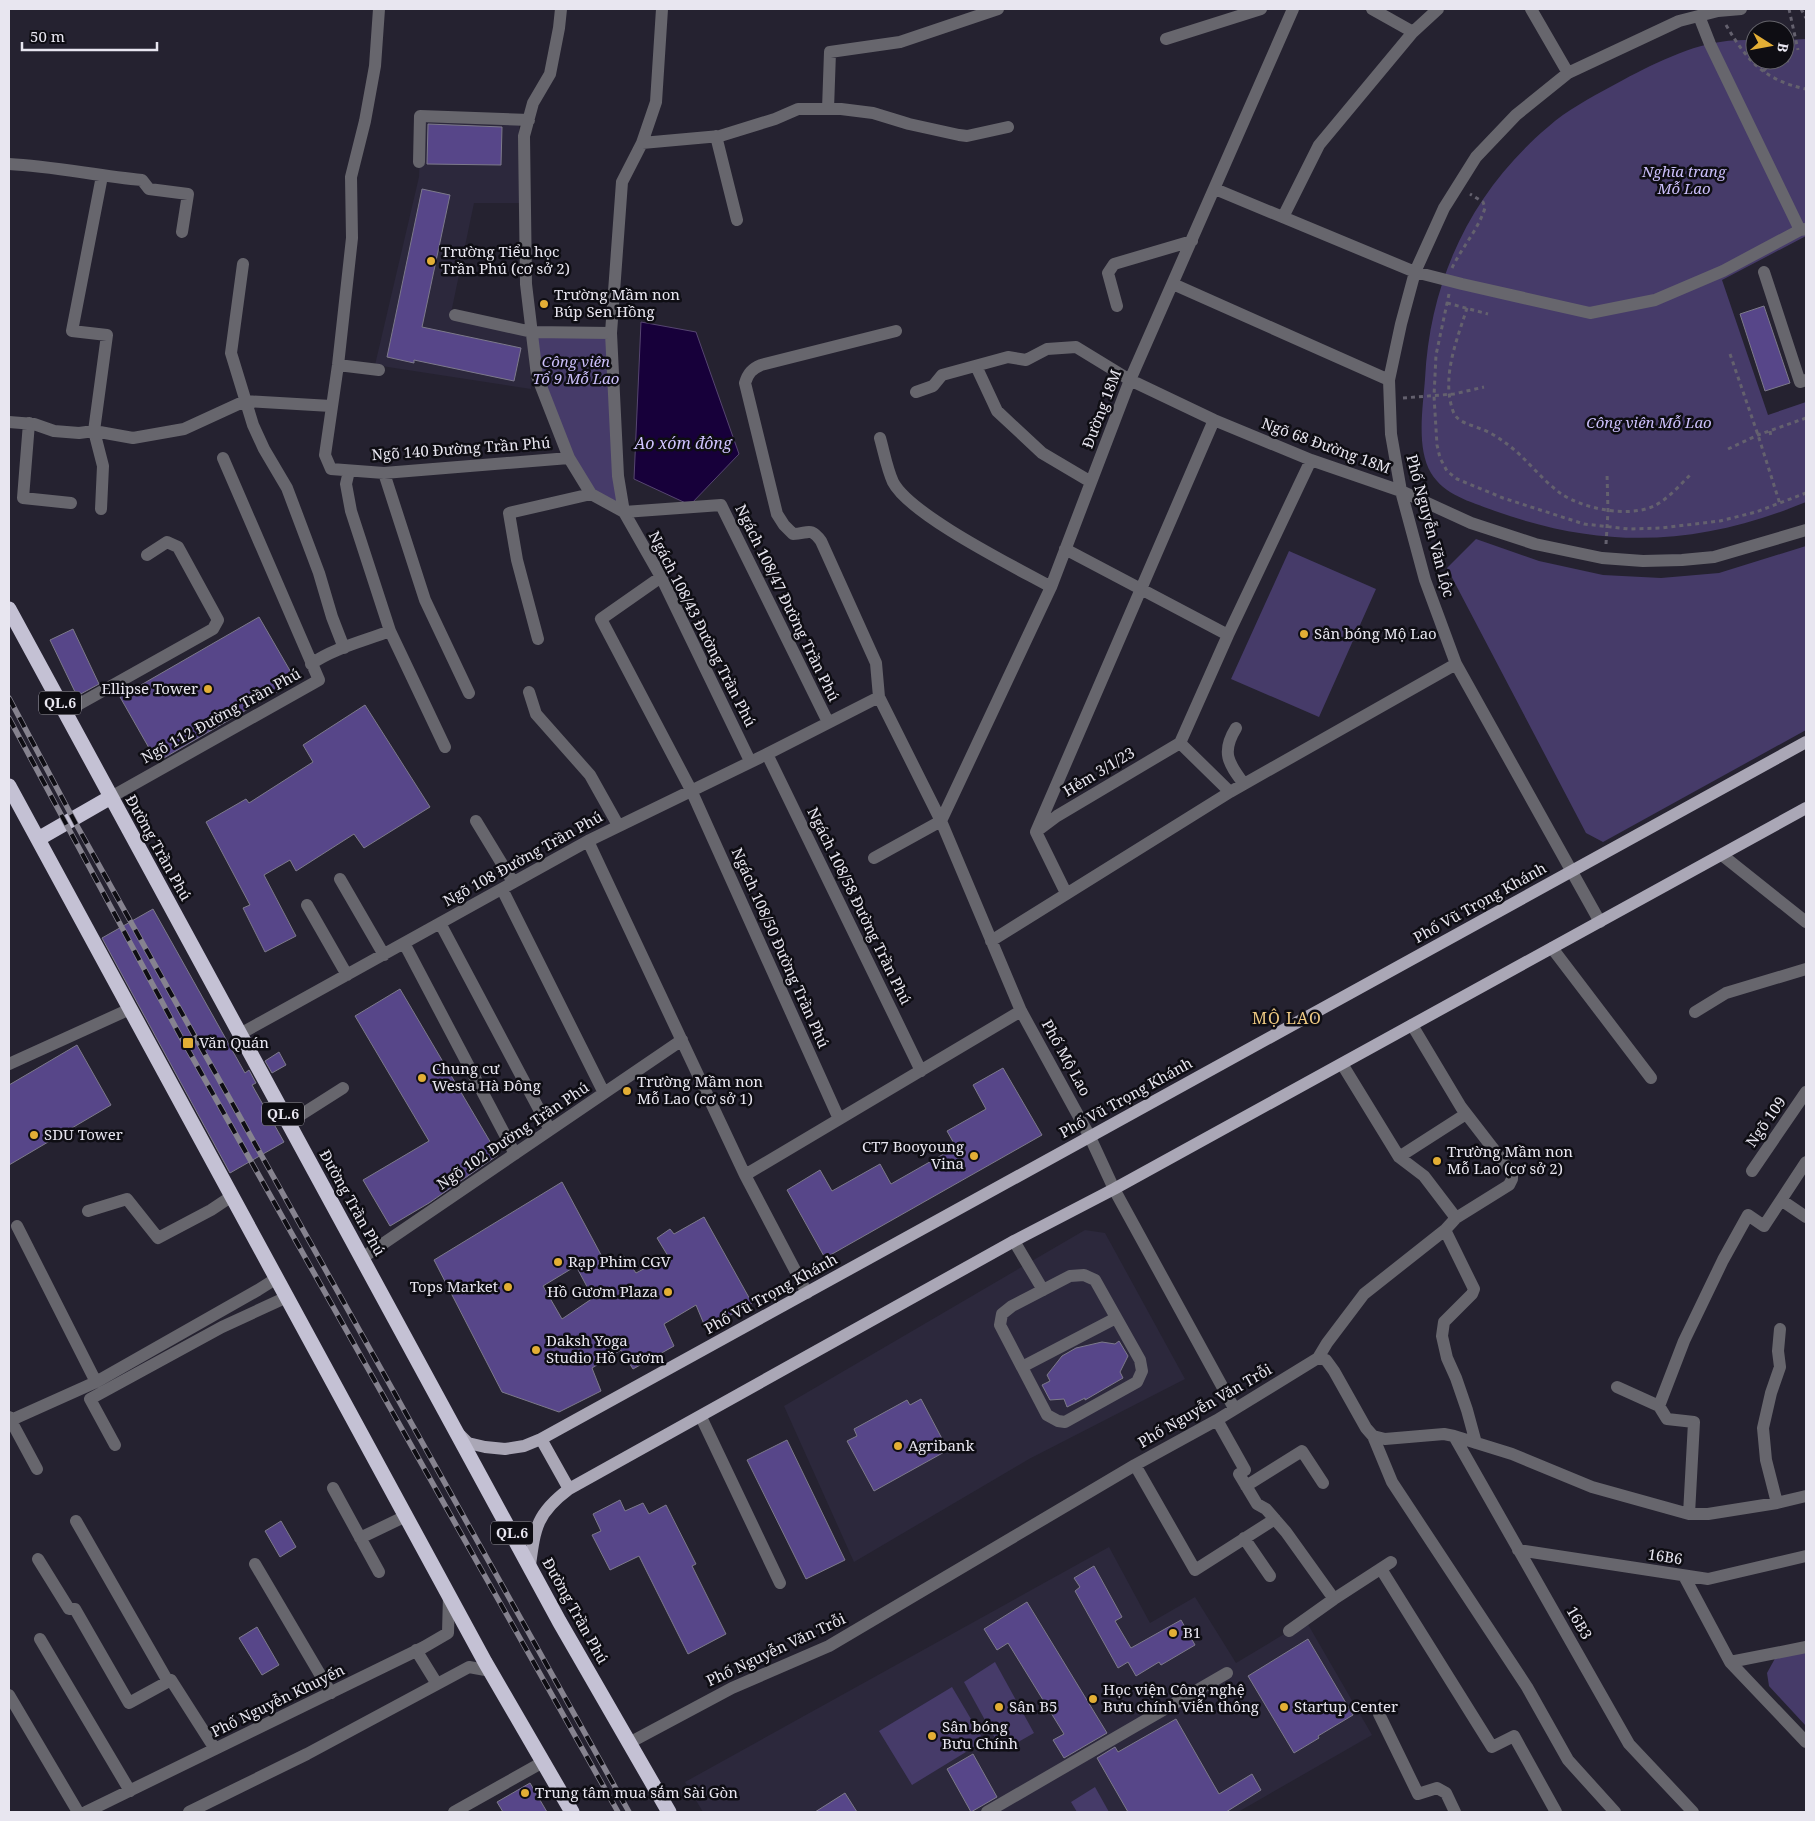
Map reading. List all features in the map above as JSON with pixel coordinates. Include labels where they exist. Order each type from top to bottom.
[{"type":"highway","name":"Đường Trần Phú","points":[[9,609],[559,1621],[669,1812]]},
{"type":"highway","points":[[9,786],[491,1672],[572,1812]]},
{"type":"highway","points":[[38,839],[111,797]]},
{"type":"main road","name":"Phố Vũ Trọng Khánh","points":[[456,1431],[468,1443],[505,1449],[524,1446],[541,1439],[1806,742]]},
{"type":"main road","points":[[530,1565],[536,1527],[542,1514],[551,1502],[569,1489],[1014,1241],[1114,1189],[1806,808]]},
{"type":"main road","points":[[541,1439],[569,1489]]},
{"type":"street","points":[[9,422],[29,423],[54,431],[79,433],[94,431],[133,438],[184,429],[245,401],[331,406],[338,366],[352,238],[351,177],[365,121],[375,66],[379,9]]},
{"type":"street","points":[[560,9],[559,28],[550,74],[534,103],[524,136],[526,284],[537,376],[569,458],[591,494],[624,512]]},
{"type":"street","points":[[624,512],[618,476],[611,333],[622,182],[642,143],[656,102],[662,9]]},
{"type":"street","points":[[828,109],[830,52],[900,42],[998,9]]},
{"type":"street","points":[[1166,38],[1261,9]]},
{"type":"street","name":"Đường 18M","points":[[941,821],[1051,587],[1130,380],[1293,9]]},
{"type":"street","points":[[1372,9],[1413,32]]},
{"type":"street","points":[[1283,217],[1319,145],[1413,32],[1438,9]]},
{"type":"street","points":[[1531,9],[1568,73]]},
{"type":"street","name":"Phố Nguyễn Văn Lộc","points":[[1600,922],[1456,664],[1425,580],[1401,491],[1391,434],[1390,380],[1401,324],[1415,272],[1444,208],[1476,157],[1516,115],[1568,73],[1679,21],[1718,11],[1741,9]]},
{"type":"street","points":[[1215,189],[1415,272],[1590,313],[1655,300],[1724,271],[1803,229],[1710,44],[1698,16]]},
{"type":"street","points":[[642,143],[716,136],[775,119],[798,110],[841,109],[873,113],[909,124],[968,136],[1008,128]]},
{"type":"street","points":[[419,162],[420,116],[529,120]]},
{"type":"street","points":[[716,136],[737,220]]},
{"type":"street","points":[[9,164],[142,180],[150,189],[188,194],[182,232]]},
{"type":"street","points":[[101,510],[103,466],[94,431],[106,335],[72,331],[102,176]]},
{"type":"street","points":[[1118,306],[1108,272],[1114,264],[1192,241]]},
{"type":"street","points":[[243,264],[231,353],[245,401],[264,449],[287,488],[319,573],[332,618],[344,648]]},
{"type":"street","points":[[1764,272],[1800,382],[1806,380]]},
{"type":"street","points":[[1173,284],[1390,380]]},
{"type":"street","points":[[455,315],[532,332],[611,333]]},
{"type":"street","points":[[879,696],[876,663],[821,541],[815,533],[807,530],[799,534],[793,534],[777,514],[745,383],[747,375],[761,365],[896,331]]},
{"type":"street","name":"Ngõ 68 Đường 18M","points":[[916,392],[933,386],[942,375],[1008,357],[1026,360],[1047,349],[1076,347],[1130,380],[1214,420],[1311,460],[1401,491],[1471,523],[1535,544],[1605,558],[1643,561],[1714,557],[1806,530]]},
{"type":"street","points":[[338,366],[379,370]]},
{"type":"street","points":[[976,366],[997,410],[1042,453],[1091,482]]},
{"type":"street","name":"Ngõ 140 Đường Trần Phú","points":[[331,406],[325,455],[331,469],[384,473],[569,458]]},
{"type":"street","points":[[1066,893],[1036,832],[1214,420]]},
{"type":"street","points":[[29,423],[23,498],[71,503]]},
{"type":"street","points":[[880,438],[893,482],[900,492],[926,514],[953,532],[1051,587]]},
{"type":"street","name":"Ngõ 112 Đường Trần Phú","points":[[111,797],[319,680],[223,458]]},
{"type":"street","points":[[1230,792],[1180,743],[1228,635],[1311,460]]},
{"type":"street","points":[[348,471],[346,484],[351,511],[390,631],[445,747]]},
{"type":"street","points":[[384,473],[425,600],[469,693]]},
{"type":"street","points":[[538,639],[517,560],[509,513],[591,494]]},
{"type":"street","name":"Ngách 108/47 Đường Trần Phú","points":[[624,512],[721,505],[828,722]]},
{"type":"street","name":"Ngách 108/43 Đường Trần Phú","points":[[624,512],[662,577],[750,761]]},
{"type":"street","points":[[65,712],[213,630],[218,620],[178,547],[167,542],[147,555]]},
{"type":"street","points":[[1065,549],[1228,635]]},
{"type":"street","name":"Ngách 108/50 Đường Trần Phú","points":[[662,577],[600,619],[691,790],[839,1119]]},
{"type":"street","points":[[311,664],[319,658],[390,631]]},
{"type":"street","points":[[991,941],[1230,792],[1456,664]]},
{"type":"street","points":[[529,692],[536,714],[590,775],[618,825]]},
{"type":"street","name":"Ngõ 108 Đường Trần Phú","points":[[240,1034],[618,825],[767,754],[879,696]]},
{"type":"street","name":"Phố Mộ Lao","points":[[879,696],[941,821],[1021,1011],[1090,1137],[1114,1189],[1234,1408]]},
{"type":"street","points":[[1236,728],[1228,744],[1228,757],[1232,768],[1244,784]]},
{"type":"street","name":"Hẻm 3/1/23","points":[[1036,832],[1057,816],[1180,743]]},
{"type":"street","name":"Ngách 108/58 Đường Trần Phú","points":[[767,754],[921,1072]]},
{"type":"street","points":[[476,821],[604,1093]]},
{"type":"street","points":[[874,858],[941,821]]},
{"type":"street","points":[[588,841],[745,1174],[807,1293]]},
{"type":"street","points":[[1722,855],[1805,920]]},
{"type":"street","points":[[340,879],[384,955]]},
{"type":"street","points":[[307,905],[347,975]]},
{"type":"street","points":[[440,923],[550,1130]]},
{"type":"street","points":[[404,944],[515,1154]]},
{"type":"street","points":[[1552,948],[1651,1078]]},
{"type":"street","points":[[1695,1012],[1726,993],[1806,969]]},
{"type":"street","points":[[9,1064],[130,1009]]},
{"type":"street","points":[[745,1174],[921,1072],[1021,1011]]},
{"type":"street","points":[[1412,1025],[1466,1114],[1512,1173],[1512,1179],[1509,1185],[1456,1218],[1445,1230],[1364,1294],[1318,1358],[1326,1360],[1334,1371],[1366,1428],[1373,1436],[1392,1482],[1527,1687],[1568,1760],[1615,1812]]},
{"type":"street","name":"Ngõ 102 Đường Trần Phú","points":[[362,1258],[682,1040]]},
{"type":"street","points":[[1342,1064],[1399,1157],[1424,1176],[1456,1218]]},
{"type":"street","points":[[288,1122],[343,1088]]},
{"type":"street","name":"Ngõ 109","points":[[1752,1171],[1806,1092]]},
{"type":"street","points":[[1399,1157],[1466,1114]]},
{"type":"street","points":[[1660,1406],[1684,1341],[1723,1260],[1748,1215],[1764,1226],[1806,1162]]},
{"type":"street","points":[[88,1211],[127,1199],[158,1238],[211,1210],[232,1196]]},
{"type":"street","points":[[1781,1200],[1806,1217]]},
{"type":"street","points":[[17,1226],[96,1382]]},
{"type":"street","points":[[1445,1230],[1474,1289],[1472,1294],[1444,1322],[1442,1336],[1447,1358],[1456,1378],[1476,1442]]},
{"type":"street","points":[[1014,1241],[1043,1290]]},
{"type":"street","points":[[1084,1275],[1095,1280],[1140,1360],[1142,1371],[1137,1382],[1065,1422],[1058,1421],[1048,1415],[1000,1325],[1002,1314],[1012,1306],[1043,1290],[1070,1276],[1084,1275]]},
{"type":"street","points":[[37,1469],[9,1419],[96,1382],[277,1278]]},
{"type":"street","points":[[115,1445],[90,1399],[222,1327],[287,1297]]},
{"type":"street","points":[[1022,1367],[1116,1318]]},
{"type":"street","points":[[1777,1503],[1766,1460],[1763,1428],[1771,1393],[1780,1367],[1778,1351],[1780,1330]]},
{"type":"street","name":"Phố Nguyễn Văn Trỗi","points":[[629,1743],[732,1688],[829,1646],[1135,1465],[1217,1420],[1318,1358]]},
{"type":"street","points":[[1617,1387],[1660,1406],[1667,1419],[1694,1422],[1689,1514]]},
{"type":"street","points":[[700,1417],[780,1583]]},
{"type":"street","points":[[1217,1420],[1245,1470],[1239,1474],[1257,1504],[1266,1509],[1286,1532],[1334,1599]]},
{"type":"street","points":[[1373,1436],[1385,1439],[1444,1434],[1454,1436],[1512,1454],[1592,1487],[1689,1514],[1708,1514],[1777,1503],[1806,1496]]},
{"type":"street","name":"16B3","points":[[1454,1436],[1630,1744],[1694,1812]]},
{"type":"street","points":[[1246,1486],[1302,1451],[1323,1484]]},
{"type":"street","points":[[1135,1465],[1194,1570],[1275,1519]]},
{"type":"street","points":[[333,1488],[379,1572]]},
{"type":"street","points":[[360,1538],[406,1516]]},
{"type":"street","points":[[76,1521],[166,1678],[171,1680],[215,1749]]},
{"type":"street","points":[[1244,1538],[1270,1576]]},
{"type":"street","name":"16B6","points":[[1518,1550],[1708,1579],[1806,1556]]},
{"type":"street","points":[[38,1560],[69,1609],[75,1609],[129,1703],[171,1680]]},
{"type":"street","points":[[255,1564],[331,1693]]},
{"type":"street","points":[[1289,1631],[1386,1565],[1492,1747],[1514,1736],[1556,1812]]},
{"type":"street","points":[[1684,1576],[1730,1662],[1806,1742]]},
{"type":"street","name":"Phố Nguyễn Khuyến","points":[[86,1812],[331,1693],[448,1633],[449,1594]]},
{"type":"street","points":[[40,1639],[130,1791]]},
{"type":"street","points":[[1730,1662],[1806,1647]]},
{"type":"street","points":[[416,1650],[437,1684]]},
{"type":"street","points":[[189,1812],[307,1754],[469,1667],[491,1672]]},
{"type":"street","points":[[987,1812],[1227,1673]]},
{"type":"street","points":[[9,1695],[78,1812]]},
{"type":"street","points":[[1379,1714],[1418,1794],[1437,1788],[1446,1793],[1455,1812]]},
{"type":"street","points":[[454,1812],[543,1762]]},
{"type":"path","points":[[1789,9],[1798,50]]},
{"type":"path","points":[[1801,9],[1806,18]]},
{"type":"path","points":[[1718,11],[1740,48],[1763,71],[1780,82],[1806,89]]},
{"type":"path","points":[[1457,187],[1483,202],[1485,208],[1482,219],[1464,244],[1449,280],[1448,303],[1436,356],[1434,396],[1437,445],[1440,458],[1448,471],[1457,479],[1502,498],[1539,510],[1584,524],[1607,527],[1687,526],[1720,521],[1756,512],[1806,493]]},
{"type":"path","points":[[1448,303],[1488,314]]},
{"type":"path","points":[[1467,308],[1450,364],[1448,379],[1453,411],[1457,419],[1487,432],[1508,445],[1561,493],[1590,506],[1608,511],[1634,512],[1646,510],[1668,496],[1691,474]]},
{"type":"path","points":[[1730,354],[1780,504]]},
{"type":"path","points":[[1390,399],[1450,395],[1484,387]]},
{"type":"path","points":[[1728,448],[1806,418]]},
{"type":"path","points":[[1770,431],[1771,437]]},
{"type":"path","points":[[1762,448],[1768,446]]},
{"type":"path","points":[[1605,558],[1608,511],[1607,473]]},
{"type":"path","points":[[1776,493],[1782,490]]},
{"type":"shaded area","name":"Trường Tiểu học Trần Phú (cơ sở 2)","points":[[421,118],[519,122],[519,203],[474,203],[450,318],[528,335],[531,389],[375,365],[419,177]]},
{"type":"shaded area","points":[[1085,1230],[1105,1233],[1185,1379],[1029,1459],[854,1562],[784,1406]]},
{"type":"shaded area","name":"Học viện Công nghệ Bưu chính Viễn thông","points":[[1109,1547],[1150,1623],[1195,1597],[1236,1663],[1306,1621],[1372,1735],[1238,1812],[703,1812],[685,1782]]},
{"type":"green space","points":[[1806,39],[1806,236],[1722,280],[1768,415],[1806,402],[1806,502],[1766,517],[1728,527],[1652,538],[1614,537],[1536,524],[1495,511],[1451,493],[1431,473],[1423,452],[1422,414],[1429,342],[1436,306],[1446,272],[1477,208],[1497,179],[1521,152],[1563,115],[1636,73],[1693,48],[1707,44],[1745,40],[1745,70],[1795,70],[1795,40]]},
{"type":"green space","name":"Công viên Tổ 9 Mỗ Lao","points":[[532,332],[611,333],[624,512],[591,494],[537,376]]},
{"type":"green space","points":[[1476,539],[1539,561],[1603,575],[1661,578],[1719,573],[1806,546],[1806,730],[1603,842],[1586,833],[1447,568]]},
{"type":"green space","name":"Sân bóng Mộ Lao","points":[[1289,551],[1376,589],[1319,717],[1231,679]]},
{"type":"green space","points":[[1806,1648],[1806,1726],[1769,1686],[1767,1673],[1778,1653]]},
{"type":"green space","name":"Sân B5","points":[[995,1662],[1034,1733],[1002,1751],[964,1682]]},
{"type":"green space","name":"Sân bóng Bưu Chính","points":[[952,1687],[984,1741],[912,1785],[879,1731]]},
{"type":"green space","points":[[1095,1787],[1109,1812],[1077,1812],[1071,1802]]},
{"type":"water","name":"Ao xóm đông","points":[[641,322],[696,332],[739,454],[690,505],[634,479]]},
{"type":"building","points":[[428,124],[502,127],[501,165],[427,164]]},
{"type":"building","points":[[422,189],[450,195],[422,327],[521,348],[514,381],[414,360],[414,363],[387,357]]},
{"type":"building","points":[[1764,306],[1790,383],[1765,391],[1740,314]]},
{"type":"building","name":"Ellipse Tower","points":[[259,617],[296,681],[157,762],[120,697]]},
{"type":"building","points":[[73,629],[99,684],[77,696],[50,640]]},
{"type":"building","points":[[365,705],[430,807],[364,848],[354,834],[296,871],[290,860],[264,875],[296,936],[265,952],[243,908],[250,905],[206,822],[246,799],[249,803],[313,762],[303,745]]},
{"type":"building","points":[[153,909],[245,1073],[249,1070],[256,1083],[252,1085],[284,1142],[230,1173],[102,938]]},
{"type":"building","name":"Chung cư Westa Hà Đông","points":[[400,989],[498,1155],[429,1203],[390,1226],[363,1180],[429,1141],[355,1016]]},
{"type":"building","name":"SDU Tower","points":[[77,1045],[111,1105],[9,1165],[9,1085]]},
{"type":"building","points":[[279,1052],[286,1065],[272,1073],[265,1061]]},
{"type":"building","name":"CT7 Booyoung Vina","points":[[1003,1068],[1042,1135],[825,1258],[787,1190],[820,1170],[832,1191],[880,1164],[891,1184],[956,1147],[947,1131],[986,1109],[973,1085]]},
{"type":"building","name":"Hồ Gươm Plaza","points":[[562,1182],[607,1266],[624,1256],[636,1273],[668,1256],[657,1238],[670,1229],[674,1234],[704,1217],[752,1303],[706,1329],[696,1305],[664,1324],[674,1346],[633,1369],[621,1350],[592,1368],[601,1391],[559,1412],[502,1392],[434,1260]],"holes":[[[576,1266],[593,1298],[562,1319],[543,1286]]]},
{"type":"building","points":[[1119,1341],[1128,1356],[1120,1372],[1123,1378],[1085,1400],[1085,1398],[1067,1407],[1064,1399],[1050,1400],[1042,1385],[1050,1381],[1047,1375],[1062,1356],[1076,1348],[1102,1342],[1115,1344]]},
{"type":"building","name":"Agribank","points":[[921,1399],[948,1450],[874,1491],[847,1441],[857,1436],[854,1429],[907,1400],[910,1405]]},
{"type":"building","points":[[787,1440],[845,1560],[806,1579],[747,1460]]},
{"type":"building","points":[[620,1500],[625,1511],[643,1503],[649,1514],[666,1505],[696,1564],[692,1566],[726,1634],[688,1654],[639,1556],[610,1570],[592,1535],[601,1531],[593,1514]]},
{"type":"building","points":[[281,1521],[296,1547],[280,1557],[265,1531]]},
{"type":"building","name":"B1","points":[[1094,1566],[1122,1617],[1115,1621],[1131,1648],[1181,1620],[1195,1645],[1161,1665],[1159,1662],[1136,1676],[1128,1662],[1118,1668],[1075,1591],[1080,1587],[1074,1578]]},
{"type":"building","points":[[1027,1602],[1107,1733],[1064,1758],[1053,1740],[1064,1734],[1008,1643],[997,1650],[984,1629]]},
{"type":"building","points":[[257,1627],[279,1665],[262,1675],[239,1638]]},
{"type":"building","points":[[1308,1639],[1353,1715],[1294,1753],[1248,1676]]},
{"type":"building","points":[[1176,1719],[1219,1794],[1252,1774],[1261,1790],[1226,1812],[1128,1812],[1097,1758],[1115,1747],[1118,1752]]},
{"type":"building","points":[[973,1754],[997,1797],[971,1812],[947,1769]]},
{"type":"building","name":"Trung tâm mua sắm Sài Gòn","points":[[530,1783],[547,1812],[503,1812],[497,1802]]},
{"type":"building","points":[[845,1793],[857,1812],[815,1812]]},
{"type":"railway","points":[[9,698],[76,824],[629,1812]]},
{"type":"railway","points":[[9,718],[182,1039],[618,1812]]},
{"type":"place","name":"Trường Tiểu học Trần Phú (cơ sở 2)","points":[[431,261]]},
{"type":"place","name":"Trường Mầm non Búp Sen Hồng","points":[[544,304]]},
{"type":"place","name":"Sân bóng Mộ Lao","points":[[1304,634]]},
{"type":"place","name":"Ellipse Tower","points":[[208,689]]},
{"type":"place","name":"Văn Quán","points":[[188,1043]]},
{"type":"place","name":"Chung cư Westa Hà Đông","points":[[422,1078]]},
{"type":"place","name":"Trường Mầm non Mỗ Lao (cơ sở 1)","points":[[627,1091]]},
{"type":"place","name":"SDU Tower","points":[[34,1135]]},
{"type":"place","name":"CT7 Booyoung Vina","points":[[974,1156]]},
{"type":"place","name":"Trường Mầm non Mỗ Lao (cơ sở 2)","points":[[1437,1161]]},
{"type":"place","name":"Rạp Phim CGV","points":[[558,1262]]},
{"type":"place","name":"Tops Market","points":[[508,1287]]},
{"type":"place","name":"Hồ Gươm Plaza","points":[[668,1292]]},
{"type":"place","name":"Daksh Yoga Studio Hồ Gươm","points":[[536,1350]]},
{"type":"place","name":"Agribank","points":[[898,1446]]},
{"type":"place","name":"B1","points":[[1173,1633]]},
{"type":"place","name":"Học viện Công nghệ Bưu chính Viễn thông","points":[[1093,1699]]},
{"type":"place","name":"Sân B5","points":[[999,1707]]},
{"type":"place","name":"Startup Center","points":[[1284,1707]]},
{"type":"place","name":"Sân bóng Bưu Chính","points":[[932,1736]]},
{"type":"place","name":"Trung tâm mua sắm Sài Gòn","points":[[525,1793]]},
{"type":"district","name":"MỘ LAO","points":[[1287,1018]]},
{"type":"park label","name":"Nghĩa trang Mỗ Lao","points":[[1684,180]]},
{"type":"park label","name":"Công viên Mỗ Lao","points":[[1649,423]]}]
